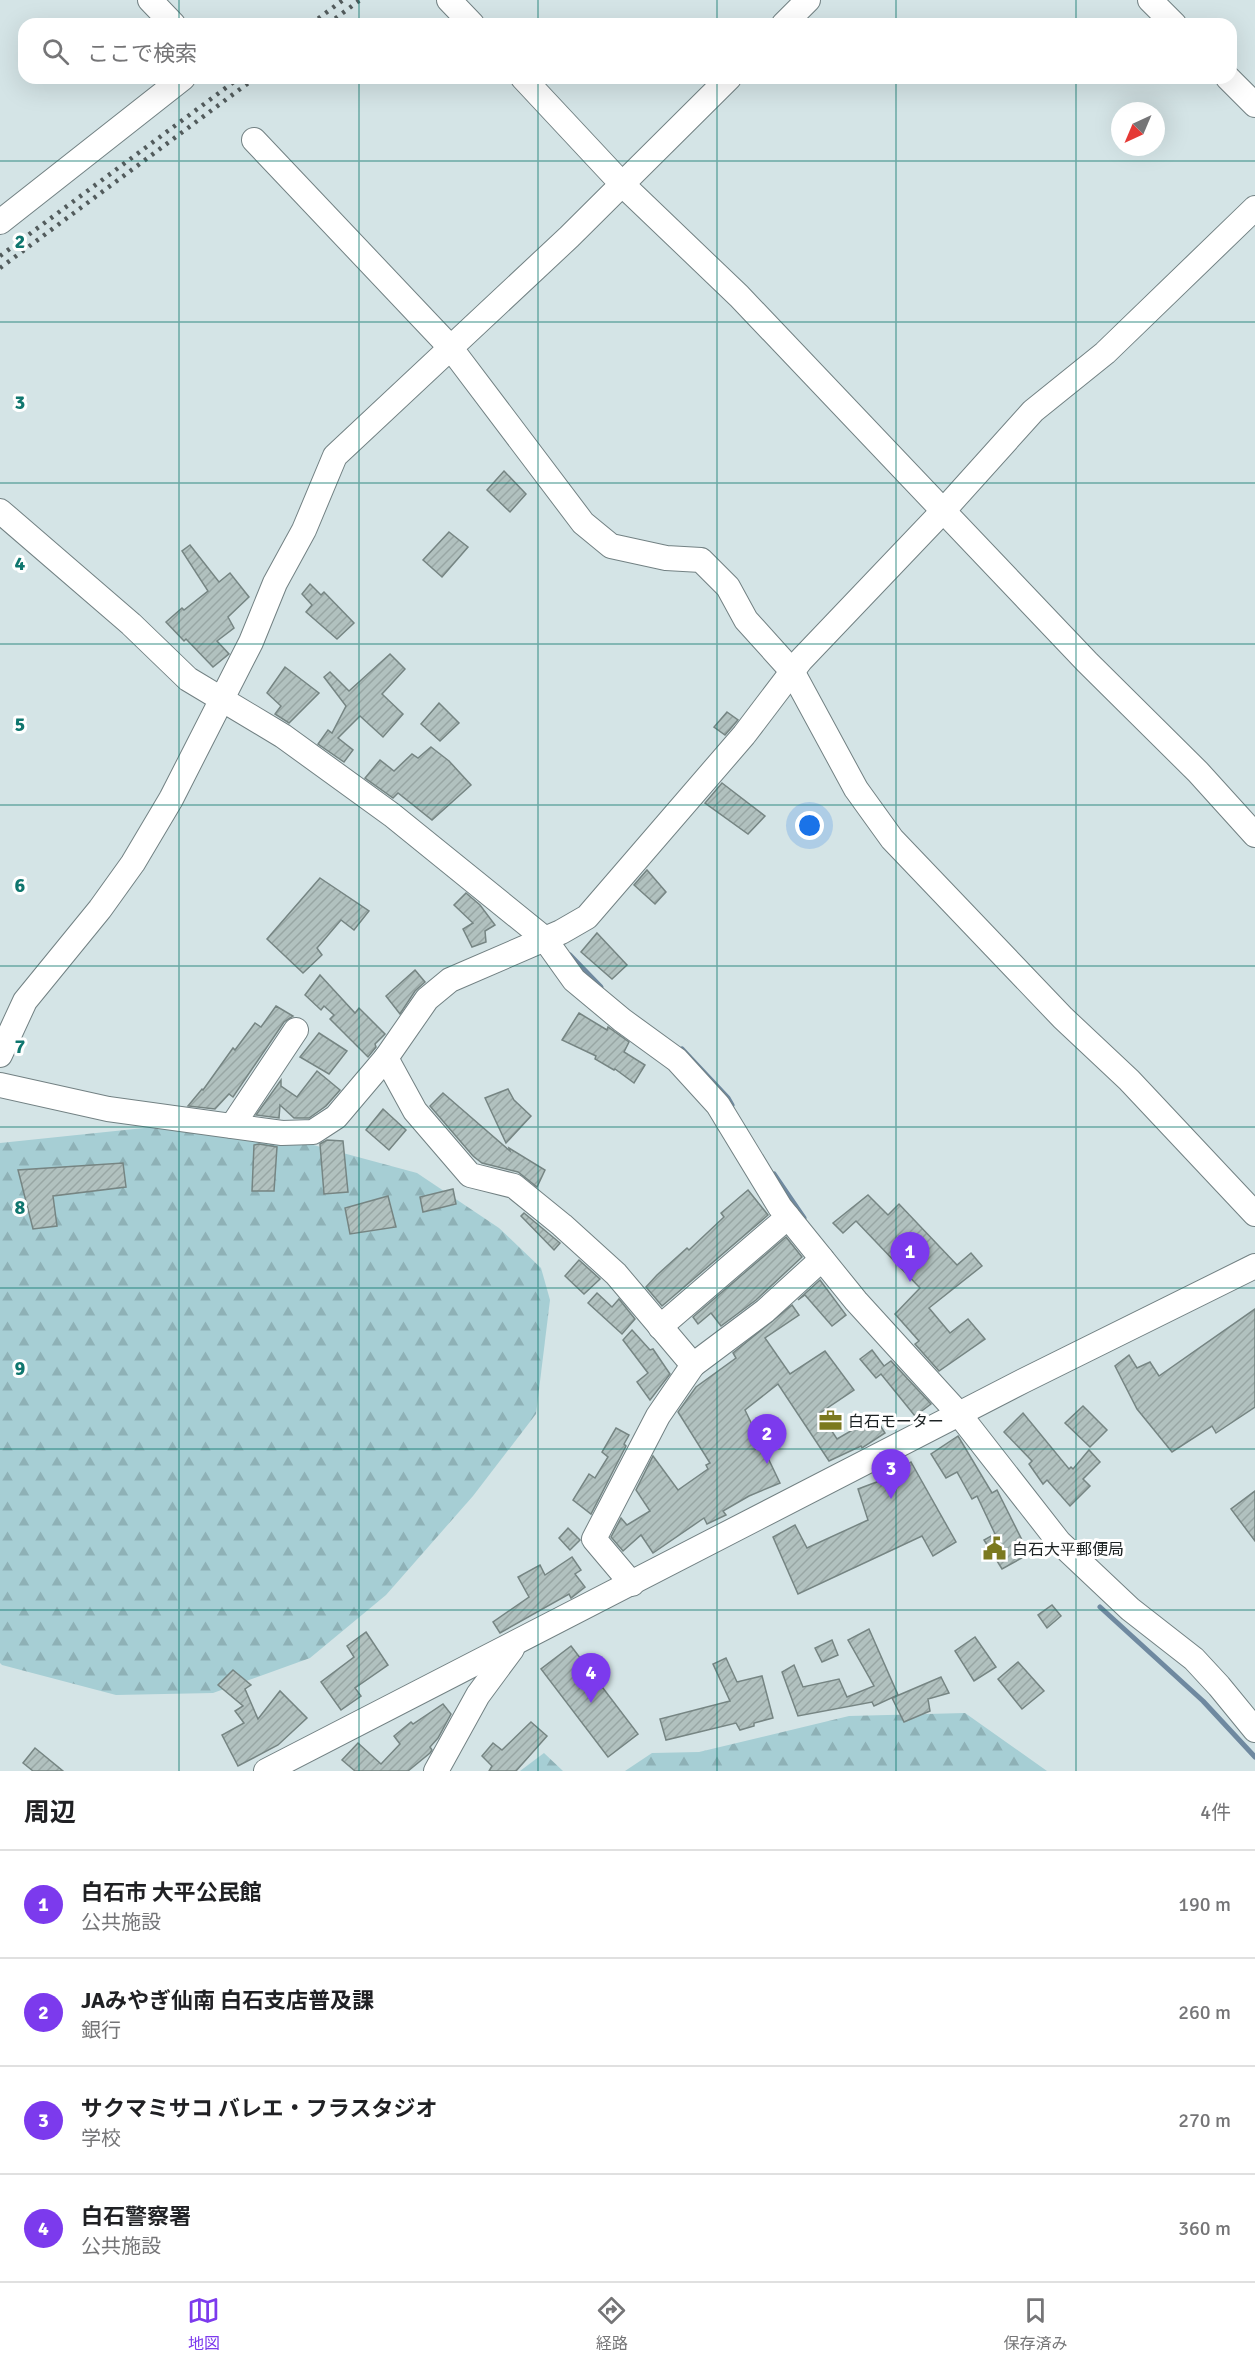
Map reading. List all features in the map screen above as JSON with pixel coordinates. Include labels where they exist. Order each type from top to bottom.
[{"type":"street","points":[[150,0],[167,18]]},
{"type":"street","points":[[449,0],[466,18]]},
{"type":"street","points":[[790,18],[808,0]]},
{"type":"street","points":[[1150,0],[1168,18]]},
{"type":"street","points":[[0,222],[175,84]]},
{"type":"street","points":[[529,84],[622,184],[739,296],[1087,662],[1198,772],[1255,835]]},
{"type":"street","points":[[0,1055],[25,1001],[100,909],[133,863],[171,799],[251,642],[275,583],[304,530],[335,456],[569,237],[723,84]]},
{"type":"street","points":[[1234,84],[1255,105]]},
{"type":"street","points":[[254,140],[450,346],[583,523],[611,546],[666,558],[700,560],[728,587],[746,620],[792,671],[856,789],[892,839],[1063,1018],[1129,1080],[1255,1214]]},
{"type":"street","points":[[0,1085],[108,1110],[282,1133],[313,1132],[336,1117],[386,1058],[427,999],[450,980],[561,932],[587,916],[744,735],[792,671],[944,510],[1033,411],[1105,353],[1255,208]]},
{"type":"street","points":[[0,511],[131,624],[188,679],[283,736],[392,815],[544,938],[574,980],[622,1020],[677,1060],[718,1106],[788,1217],[856,1301],[959,1414],[1059,1542],[1130,1609],[1194,1659],[1255,1730]]},
{"type":"street","points":[[232,1126],[296,1030]]},
{"type":"street","points":[[386,1058],[415,1111],[470,1175],[514,1186],[616,1274],[693,1365]]},
{"type":"street","points":[[660,1327],[788,1217]]},
{"type":"street","points":[[632,1584],[594,1539],[658,1416],[693,1365],[765,1311],[822,1259]]},
{"type":"street","points":[[266,1771],[959,1414],[1255,1266]]},
{"type":"street","points":[[436,1771],[478,1695],[516,1644]]},
{"type":"green space","points":[[221,1120],[417,1173],[499,1228],[541,1268],[550,1300],[536,1414],[473,1496],[386,1595],[310,1658],[213,1693],[116,1695],[2,1665],[0,1663],[0,1143]]},
{"type":"green space","points":[[965,1713],[1047,1771],[625,1771],[652,1753],[699,1752],[849,1716]]},
{"type":"green space","points":[[544,1753],[563,1771],[520,1771]]},
{"type":"building","points":[[504,471],[526,494],[510,512],[487,490]]},
{"type":"building","points":[[449,532],[468,547],[442,577],[423,560]]},
{"type":"building","points":[[190,545],[219,582],[230,573],[249,597],[228,617],[234,628],[217,641],[229,654],[213,667],[166,622],[208,591],[182,551]]},
{"type":"building","points":[[310,584],[321,595],[324,592],[354,623],[337,639],[306,612],[312,605],[302,594]]},
{"type":"building","points":[[390,654],[405,669],[382,694],[403,714],[383,737],[360,716],[338,738],[353,750],[344,762],[318,744],[328,730],[332,733],[346,706],[324,677],[330,672],[349,691]]},
{"type":"building","points":[[285,667],[319,693],[289,723],[275,714],[281,706],[267,693]]},
{"type":"building","points":[[439,703],[459,723],[440,741],[421,724]]},
{"type":"building","points":[[727,712],[738,720],[725,735],[714,727]]},
{"type":"building","points":[[431,747],[449,761],[471,785],[432,820],[398,793],[393,798],[365,778],[380,760],[394,771],[412,754],[418,758]]},
{"type":"building","points":[[722,783],[765,816],[748,834],[705,803]]},
{"type":"building","points":[[647,870],[666,892],[655,904],[634,885]]},
{"type":"building","points":[[320,878],[369,911],[354,930],[341,920],[317,948],[322,955],[303,973],[267,939]]},
{"type":"building","points":[[466,893],[480,905],[495,925],[485,931],[486,942],[472,947],[463,929],[473,923],[454,905]]},
{"type":"building","points":[[597,933],[627,965],[612,979],[581,952]]},
{"type":"building","points":[[415,970],[425,982],[415,991],[400,1014],[386,996]]},
{"type":"building","points":[[320,975],[355,1013],[359,1008],[385,1034],[375,1044],[376,1047],[368,1057],[330,1019],[334,1015],[324,1006],[321,1010],[305,995]]},
{"type":"building","points":[[276,1006],[293,1016],[284,1022],[233,1097],[229,1094],[215,1109],[188,1106],[255,1023],[261,1027]]},
{"type":"building","points":[[579,1013],[607,1030],[608,1027],[629,1042],[624,1052],[645,1065],[634,1083],[615,1069],[595,1059],[596,1056],[562,1040]]},
{"type":"building","points":[[319,1033],[347,1051],[329,1074],[300,1057]]},
{"type":"building","points":[[317,1071],[340,1090],[326,1106],[309,1118],[294,1118],[280,1105],[279,1118],[256,1115],[281,1080],[281,1086],[297,1097]]},
{"type":"building","points":[[508,1089],[514,1100],[531,1116],[506,1143],[485,1098]]},
{"type":"building","points":[[443,1093],[510,1151],[509,1148],[545,1170],[537,1187],[518,1172],[482,1163],[473,1156],[430,1106]]},
{"type":"building","points":[[383,1109],[406,1130],[389,1150],[366,1130]]},
{"type":"building","points":[[327,1140],[343,1141],[348,1192],[324,1194],[320,1144]]},
{"type":"building","points":[[254,1145],[277,1147],[274,1191],[252,1191]]},
{"type":"building","points":[[123,1163],[126,1187],[53,1196],[57,1226],[33,1229],[18,1170]]},
{"type":"building","points":[[453,1189],[456,1204],[423,1212],[420,1197]]},
{"type":"building","points":[[748,1190],[768,1215],[662,1306],[646,1287],[724,1217],[721,1213]]},
{"type":"building","points":[[868,1195],[888,1215],[899,1204],[957,1265],[971,1253],[982,1266],[929,1308],[950,1333],[968,1319],[985,1339],[939,1371],[915,1344],[919,1341],[895,1314],[920,1288],[856,1221],[843,1233],[833,1223]]},
{"type":"building","points":[[388,1196],[396,1227],[350,1234],[345,1208]]},
{"type":"building","points":[[524,1213],[560,1243],[554,1250],[521,1216]]},
{"type":"building","points":[[786,1237],[802,1257],[756,1300],[721,1326],[711,1313],[698,1324],[693,1317]]},
{"type":"building","points":[[579,1260],[600,1279],[584,1294],[565,1276]]},
{"type":"building","points":[[820,1280],[846,1315],[832,1326],[805,1295],[798,1300]]},
{"type":"building","points":[[597,1293],[612,1307],[619,1299],[635,1319],[622,1334],[588,1303]]},
{"type":"building","points":[[792,1305],[799,1315],[765,1338],[790,1374],[825,1351],[854,1390],[820,1413],[837,1439],[875,1417],[885,1433],[862,1448],[861,1446],[829,1461],[778,1384],[745,1410],[780,1483],[749,1496],[723,1511],[726,1515],[707,1524],[704,1518],[653,1553],[641,1535],[623,1551],[611,1537],[621,1518],[627,1525],[650,1511],[636,1490],[653,1456],[678,1490],[708,1469],[706,1465],[710,1463],[678,1412],[696,1387],[736,1358],[733,1353]]},
{"type":"building","points":[[1255,1309],[1255,1407],[1216,1433],[1212,1426],[1172,1452],[1137,1409],[1115,1366],[1129,1355],[1137,1368],[1150,1362],[1159,1376]]},
{"type":"building","points":[[632,1330],[650,1350],[653,1349],[670,1374],[650,1400],[637,1382],[648,1373],[623,1340]]},
{"type":"building","points":[[872,1350],[884,1366],[891,1361],[931,1404],[915,1416],[881,1374],[876,1378],[860,1359]]},
{"type":"building","points":[[1083,1406],[1107,1430],[1090,1447],[1065,1423]]},
{"type":"building","points":[[1023,1413],[1069,1469],[1071,1467],[1073,1469],[1089,1450],[1100,1462],[1083,1479],[1090,1486],[1070,1506],[1047,1480],[1043,1484],[1029,1464],[1032,1461],[1004,1432]]},
{"type":"building","points":[[616,1428],[629,1435],[624,1444],[626,1446],[591,1514],[573,1500],[589,1474],[595,1478],[608,1457],[602,1452]]},
{"type":"building","points":[[958,1436],[992,1493],[997,1490],[1029,1554],[1002,1569],[984,1540],[995,1534],[977,1496],[972,1499],[957,1472],[946,1478],[931,1454]]},
{"type":"building","points":[[911,1462],[956,1542],[933,1556],[922,1536],[798,1594],[773,1537],[795,1525],[807,1548],[868,1520],[858,1489],[882,1480]]},
{"type":"building","points":[[1255,1491],[1255,1541],[1231,1509]]},
{"type":"building","points":[[568,1528],[580,1540],[570,1550],[559,1538]]},
{"type":"building","points":[[572,1557],[581,1570],[575,1574],[585,1587],[571,1598],[569,1594],[500,1633],[493,1622],[529,1597],[518,1577],[540,1565],[545,1575]]},
{"type":"building","points":[[1052,1605],[1061,1616],[1047,1628],[1038,1615]]},
{"type":"building","points":[[869,1629],[898,1695],[874,1706],[872,1702],[798,1716],[782,1672],[794,1665],[803,1687],[839,1679],[847,1697],[874,1686],[848,1640]]},
{"type":"building","points":[[366,1632],[388,1665],[355,1688],[361,1696],[341,1710],[321,1682],[354,1657],[347,1646]]},
{"type":"building","points":[[975,1637],[996,1667],[974,1681],[955,1651]]},
{"type":"building","points":[[832,1640],[838,1655],[822,1662],[815,1648]]},
{"type":"building","points":[[571,1646],[638,1734],[608,1757],[541,1669]]},
{"type":"building","points":[[726,1658],[737,1682],[762,1676],[773,1718],[740,1730],[736,1723],[666,1740],[660,1719],[730,1701],[713,1664]]},
{"type":"building","points":[[1018,1662],[1044,1691],[1022,1709],[998,1679]]},
{"type":"building","points":[[233,1670],[251,1685],[245,1689],[258,1719],[280,1691],[307,1718],[278,1745],[238,1766],[222,1735],[244,1723],[235,1711],[243,1706],[218,1685]]},
{"type":"building","points":[[941,1677],[949,1693],[928,1699],[930,1711],[904,1722],[892,1698]]},
{"type":"building","points":[[443,1704],[451,1714],[438,1738],[430,1747],[432,1750],[430,1753],[408,1771],[355,1771],[342,1760],[358,1743],[381,1764],[400,1744],[394,1736],[411,1722],[413,1724]]},
{"type":"building","points":[[531,1722],[547,1736],[516,1771],[489,1771],[492,1766],[482,1756],[493,1743],[502,1750]]},
{"type":"building","points":[[35,1748],[63,1771],[33,1771],[23,1763]]},
{"type":"waterway","points":[[570,955],[601,987]]},
{"type":"waterway","points":[[682,1049],[732,1105]]},
{"type":"waterway","points":[[774,1174],[804,1218]]},
{"type":"waterway","points":[[1100,1607],[1203,1701],[1255,1757]]},
{"type":"railway","points":[[319,18],[343,0]]},
{"type":"railway","points":[[336,18],[360,0]]},
{"type":"railway","points":[[0,256],[231,84]]},
{"type":"railway","points":[[0,268],[247,84]]},
{"type":"place","name":"白石市 大平公民館","points":[[910,1282]]},
{"type":"place","name":"白石モーター","points":[[830,1421]]},
{"type":"place","name":"JAみやぎ仙南 白石支店普及課","points":[[767,1464]]},
{"type":"place","name":"サクマミサコ バレエ・フラスタジオ","points":[[891,1499]]},
{"type":"place","name":"白石大平郵便局","points":[[994,1549]]},
{"type":"place","name":"白石警察署","points":[[591,1703]]}]
